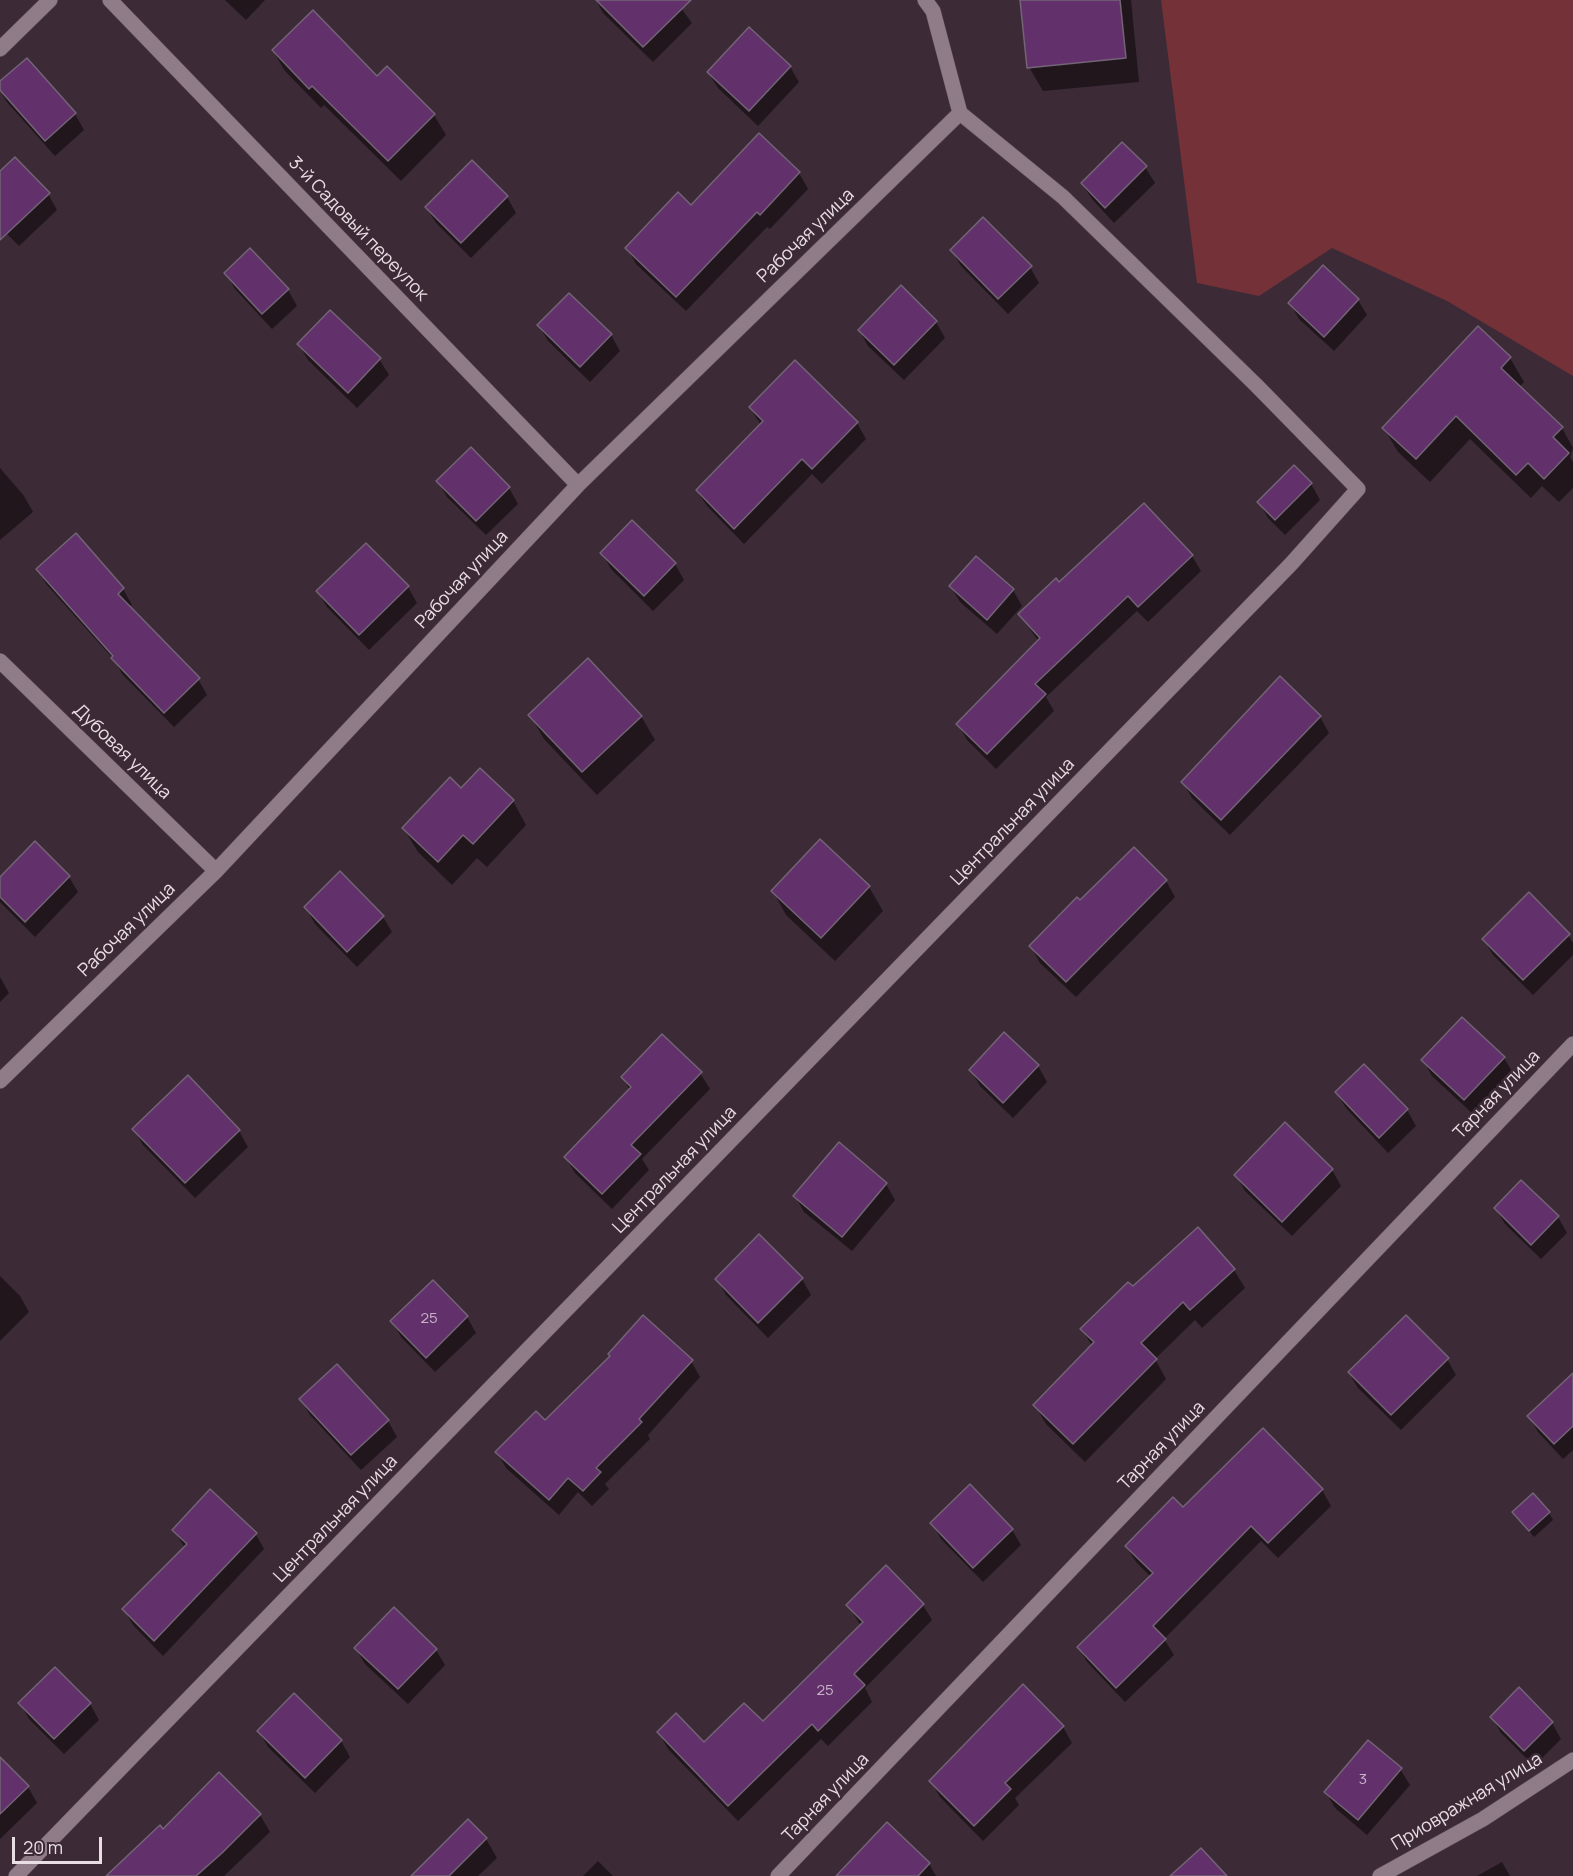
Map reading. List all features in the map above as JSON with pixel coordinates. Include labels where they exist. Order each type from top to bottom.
[{"type":"street","points":[[0,49],[50,0]]},
{"type":"street","name":"3-й Садовый переулок","points":[[110,0],[578,485]]},
{"type":"street","points":[[925,0],[933,11],[960,113]]},
{"type":"street","name":"Рабочая улица","points":[[0,1081],[216,870],[578,485],[960,113]]},
{"type":"street","name":"Центральная улица","points":[[16,1876],[1291,564],[1358,489],[1256,385],[1063,197],[960,113]]},
{"type":"street","name":"Дубовая улица","points":[[0,661],[216,870]]},
{"type":"street","name":"Тарная улица","points":[[778,1876],[1573,1044]]},
{"type":"street","name":"Приовражная улица","points":[[1380,1876],[1483,1820],[1573,1760]]},
{"type":"shaded area","points":[[1161,0],[1573,0],[1573,376],[1447,301],[1332,248],[1259,296],[1197,283]]},
{"type":"building","points":[[596,0],[691,0],[643,47]]},
{"type":"building","points":[[1020,0],[1120,0],[1126,58],[1027,68]]},
{"type":"building","points":[[313,10],[377,76],[387,66],[435,114],[388,161],[312,86],[309,89],[272,50]]},
{"type":"building","points":[[749,27],[791,66],[749,111],[707,72]]},
{"type":"building","points":[[27,58],[76,113],[45,141],[0,90],[0,81]]},
{"type":"building","points":[[759,133],[800,172],[760,215],[757,212],[676,297],[625,248],[678,192],[691,205]]},
{"type":"building","points":[[1122,142],[1147,166],[1105,208],[1081,183]]},
{"type":"building","points":[[15,157],[50,193],[0,240],[0,171]]},
{"type":"building","points":[[472,160],[508,196],[461,243],[425,207]]},
{"type":"building","points":[[983,217],[1032,266],[998,299],[950,250]]},
{"type":"building","points":[[250,248],[289,289],[262,314],[224,273]]},
{"type":"building","points":[[1323,265],[1359,299],[1324,337],[1288,303]]},
{"type":"building","points":[[901,285],[937,321],[894,365],[858,330]]},
{"type":"building","points":[[569,293],[612,334],[580,367],[537,325]]},
{"type":"building","points":[[330,310],[381,358],[348,393],[297,344]]},
{"type":"building","points":[[1478,326],[1511,357],[1501,368],[1563,427],[1553,437],[1569,453],[1544,479],[1528,463],[1516,475],[1456,416],[1416,459],[1382,428]]},
{"type":"building","points":[[795,360],[858,422],[812,469],[802,459],[734,529],[696,490],[763,421],[749,407]]},
{"type":"building","points":[[471,447],[510,487],[476,521],[436,481]]},
{"type":"building","points":[[1294,465],[1312,483],[1275,520],[1257,502]]},
{"type":"building","points":[[1144,503],[1193,555],[1138,607],[1128,596],[1035,684],[1046,694],[987,754],[956,724],[1040,638],[1018,614],[1056,578],[1059,582]]},
{"type":"building","points":[[632,520],[676,563],[644,596],[600,553]]},
{"type":"building","points":[[76,533],[124,588],[118,594],[200,678],[164,713],[111,658],[113,656],[36,569]]},
{"type":"building","points":[[366,543],[409,586],[359,635],[316,591]]},
{"type":"building","points":[[976,556],[1014,589],[987,620],[949,586]]},
{"type":"building","points":[[588,658],[642,716],[582,772],[528,715]]},
{"type":"building","points":[[1280,676],[1321,716],[1221,820],[1181,782]]},
{"type":"building","points":[[480,768],[514,800],[473,844],[463,835],[438,862],[402,828],[450,777],[461,788]]},
{"type":"building","points":[[820,839],[870,886],[821,938],[771,891]]},
{"type":"building","points":[[35,841],[70,876],[25,922],[0,897],[0,877]]},
{"type":"building","points":[[1134,847],[1167,880],[1066,982],[1029,946],[1077,897],[1080,900]]},
{"type":"building","points":[[340,871],[384,916],[347,952],[304,907]]},
{"type":"building","points":[[1529,892],[1570,934],[1523,980],[1482,939]]},
{"type":"building","points":[[1462,1017],[1505,1057],[1464,1100],[1421,1060]]},
{"type":"building","points":[[1004,1032],[1039,1065],[1003,1103],[969,1070]]},
{"type":"building","points":[[662,1034],[702,1072],[631,1145],[641,1154],[602,1194],[564,1157],[631,1087],[621,1077]]},
{"type":"building","points":[[1364,1064],[1408,1109],[1379,1138],[1335,1092]]},
{"type":"building","points":[[188,1075],[240,1130],[185,1183],[132,1129]]},
{"type":"building","points":[[1285,1122],[1333,1169],[1282,1222],[1234,1175]]},
{"type":"building","points":[[839,1142],[887,1183],[842,1237],[793,1196]]},
{"type":"building","points":[[1521,1180],[1559,1216],[1531,1245],[1494,1208]]},
{"type":"building","points":[[1198,1227],[1235,1269],[1190,1310],[1183,1302],[1141,1343],[1157,1359],[1073,1444],[1033,1405],[1094,1342],[1080,1329],[1128,1282],[1133,1286]]},
{"type":"building","points":[[759,1234],[803,1278],[758,1323],[715,1279]]},
{"type":"building","points":[[433,1280],[468,1316],[426,1358],[390,1321]]},
{"type":"building","points":[[643,1315],[693,1360],[639,1419],[642,1422],[596,1468],[601,1472],[583,1491],[568,1478],[549,1500],[495,1452],[536,1411],[545,1420],[610,1356],[608,1354]]},
{"type":"building","points":[[1406,1315],[1449,1358],[1391,1415],[1348,1372]]},
{"type":"building","points":[[337,1364],[389,1420],[351,1455],[299,1399]]},
{"type":"building","points":[[1573,1373],[1573,1426],[1554,1444],[1527,1416]]},
{"type":"building","points":[[1263,1428],[1323,1489],[1268,1543],[1251,1526],[1153,1626],[1166,1639],[1116,1688],[1077,1647],[1153,1573],[1125,1546],[1173,1497],[1183,1507]]},
{"type":"building","points":[[970,1484],[1013,1529],[973,1568],[930,1523]]},
{"type":"building","points":[[210,1489],[257,1533],[154,1641],[122,1609],[187,1544],[172,1530]]},
{"type":"building","points":[[1533,1493],[1550,1512],[1529,1531],[1512,1512]]},
{"type":"building","points":[[886,1565],[924,1604],[854,1674],[865,1685],[818,1731],[812,1724],[728,1806],[657,1732],[676,1713],[704,1742],[744,1703],[763,1721],[863,1622],[846,1605]]},
{"type":"building","points":[[394,1607],[437,1649],[398,1689],[354,1648]]},
{"type":"building","points":[[55,1667],[91,1703],[54,1739],[18,1703]]},
{"type":"building","points":[[1023,1684],[1064,1726],[1005,1783],[1011,1789],[974,1826],[929,1781]]},
{"type":"building","points":[[1519,1687],[1553,1722],[1524,1751],[1490,1717]]},
{"type":"building","points":[[294,1693],[342,1740],[305,1778],[257,1731]]},
{"type":"building","points":[[1368,1740],[1402,1768],[1358,1820],[1324,1792]]},
{"type":"building","points":[[0,1757],[29,1786],[0,1814]]},
{"type":"building","points":[[219,1772],[261,1814],[222,1853],[196,1876],[106,1876],[160,1825],[163,1829]]},
{"type":"building","points":[[468,1819],[487,1838],[449,1876],[411,1876]]},
{"type":"building","points":[[887,1822],[930,1863],[918,1876],[836,1876]]},
{"type":"building","points":[[1201,1848],[1227,1876],[1170,1876]]}]
